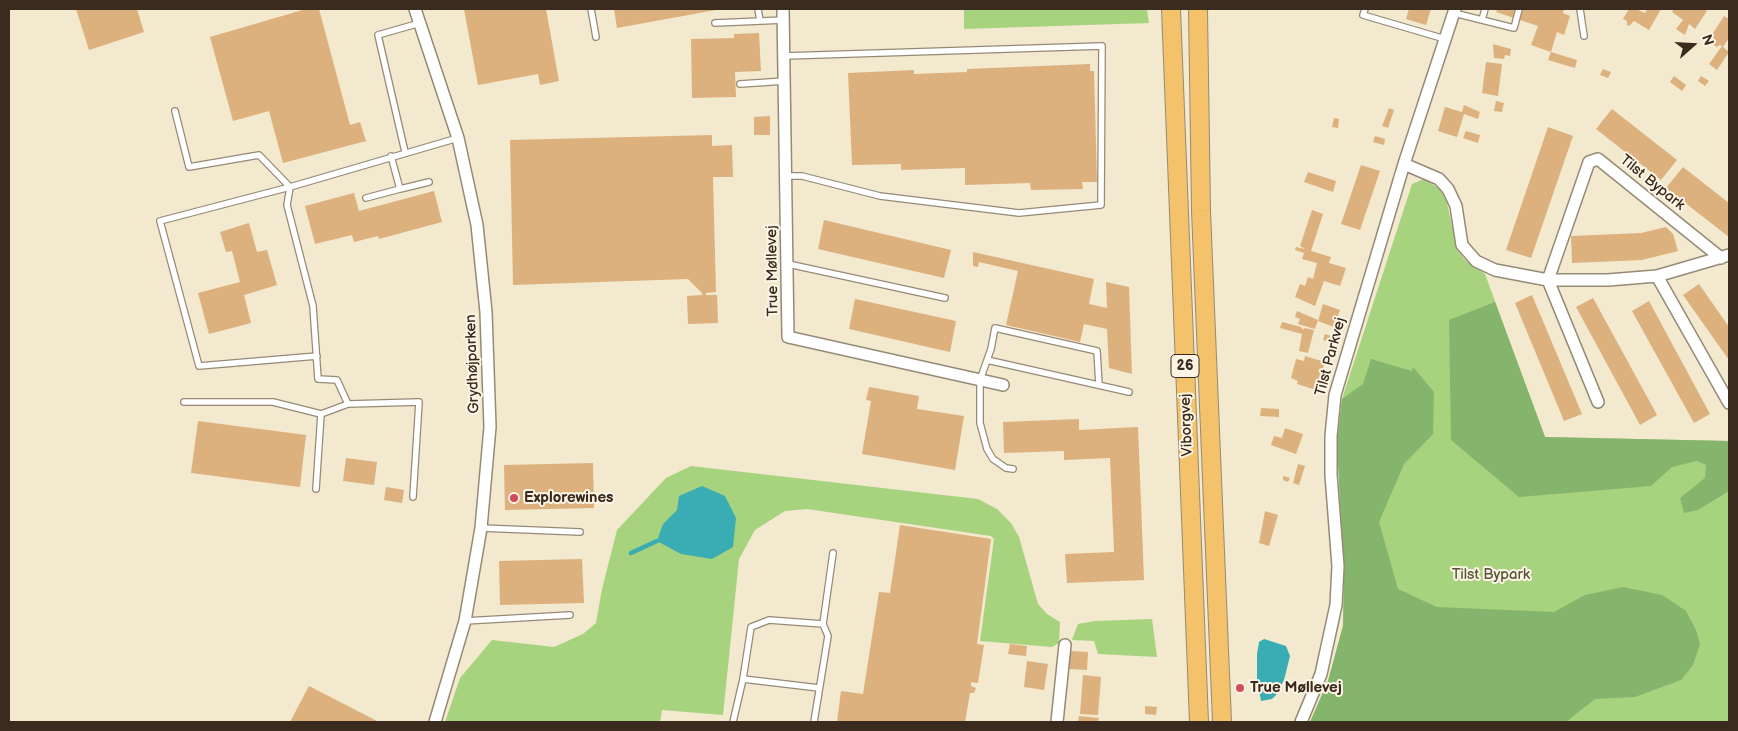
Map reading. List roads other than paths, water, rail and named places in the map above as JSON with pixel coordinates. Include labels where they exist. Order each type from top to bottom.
[{"type":"main road","name":"Viborgvej","points":[[1171,9],[1199,722]]},
{"type":"main road","name":"Viborgvej","points":[[1198,9],[1201,211],[1222,722]]},
{"type":"street","name":"Grydhøjparken","points":[[414,9],[458,138],[477,225],[486,312],[490,427],[481,528],[465,621],[435,722]]},
{"type":"street","name":"Tilst Parkvej","points":[[1301,722],[1321,674],[1336,605],[1338,566],[1330,446],[1335,395],[1404,164],[1454,11]]},
{"type":"street","name":"True Møllevej","points":[[783,14],[788,337],[1003,385]]},
{"type":"street","name":"Tilst Bypark","points":[[1548,280],[1589,162],[1598,160],[1725,256]]},
{"type":"street","name":"Tilst Bypark","points":[[1404,164],[1439,179],[1448,189],[1456,206],[1462,245],[1476,262],[1495,270],[1548,280],[1608,280],[1657,276],[1725,256]]},
{"type":"street","points":[[1657,276],[1729,403]]},
{"type":"street","points":[[1548,280],[1598,402]]},
{"type":"street","points":[[1057,722],[1065,645]]},
{"type":"lane","points":[[591,9],[596,37]]},
{"type":"lane","points":[[758,9],[760,21]]},
{"type":"lane","points":[[1364,9],[1363,14],[1445,39]]},
{"type":"lane","points":[[1482,20],[1486,9]]},
{"type":"lane","points":[[1454,11],[1514,28],[1519,9]]},
{"type":"lane","points":[[1580,9],[1584,36]]},
{"type":"lane","points":[[714,23],[760,21],[783,14]]},
{"type":"lane","points":[[406,152],[378,35],[420,23]]},
{"type":"lane","points":[[785,56],[1102,46],[1101,205],[1019,213],[880,196],[802,176],[786,176]]},
{"type":"lane","points":[[740,84],[785,81]]},
{"type":"lane","points":[[175,110],[190,168],[259,155],[290,187]]},
{"type":"lane","points":[[317,356],[199,366],[160,220],[290,187],[458,138]]},
{"type":"lane","points":[[391,156],[400,189]]},
{"type":"lane","points":[[366,198],[429,182]]},
{"type":"lane","points":[[290,187],[287,206],[313,306],[318,379],[336,380],[348,404]]},
{"type":"lane","points":[[788,264],[945,298]]},
{"type":"lane","points":[[1014,469],[999,464],[993,458],[984,444],[980,423],[980,380],[995,328],[1097,351],[1100,385]]},
{"type":"lane","points":[[987,360],[1129,392]]},
{"type":"lane","points":[[184,402],[273,402],[321,414],[348,404],[419,402],[413,497]]},
{"type":"lane","points":[[316,489],[321,414]]},
{"type":"lane","points":[[481,528],[580,532]]},
{"type":"lane","points":[[814,722],[828,636],[823,624],[832,553]]},
{"type":"lane","points":[[465,621],[570,615]]},
{"type":"lane","points":[[733,722],[743,679],[751,627],[769,620],[823,624]]},
{"type":"lane","points":[[743,679],[819,688]]},
{"type":"water","points":[[702,486],[725,496],[736,518],[733,547],[712,559],[681,554],[657,541],[663,524],[677,510],[679,496]]},
{"type":"water","points":[[1264,639],[1286,646],[1290,656],[1284,680],[1276,695],[1272,699],[1261,701],[1257,679],[1257,654],[1259,642]]},
{"type":"waterway","points":[[631,553],[657,541]]},
{"type":"place","name":"Explorewines","points":[[514,498]]},
{"type":"place","name":"True Møllevej","points":[[1240,688]]}]
